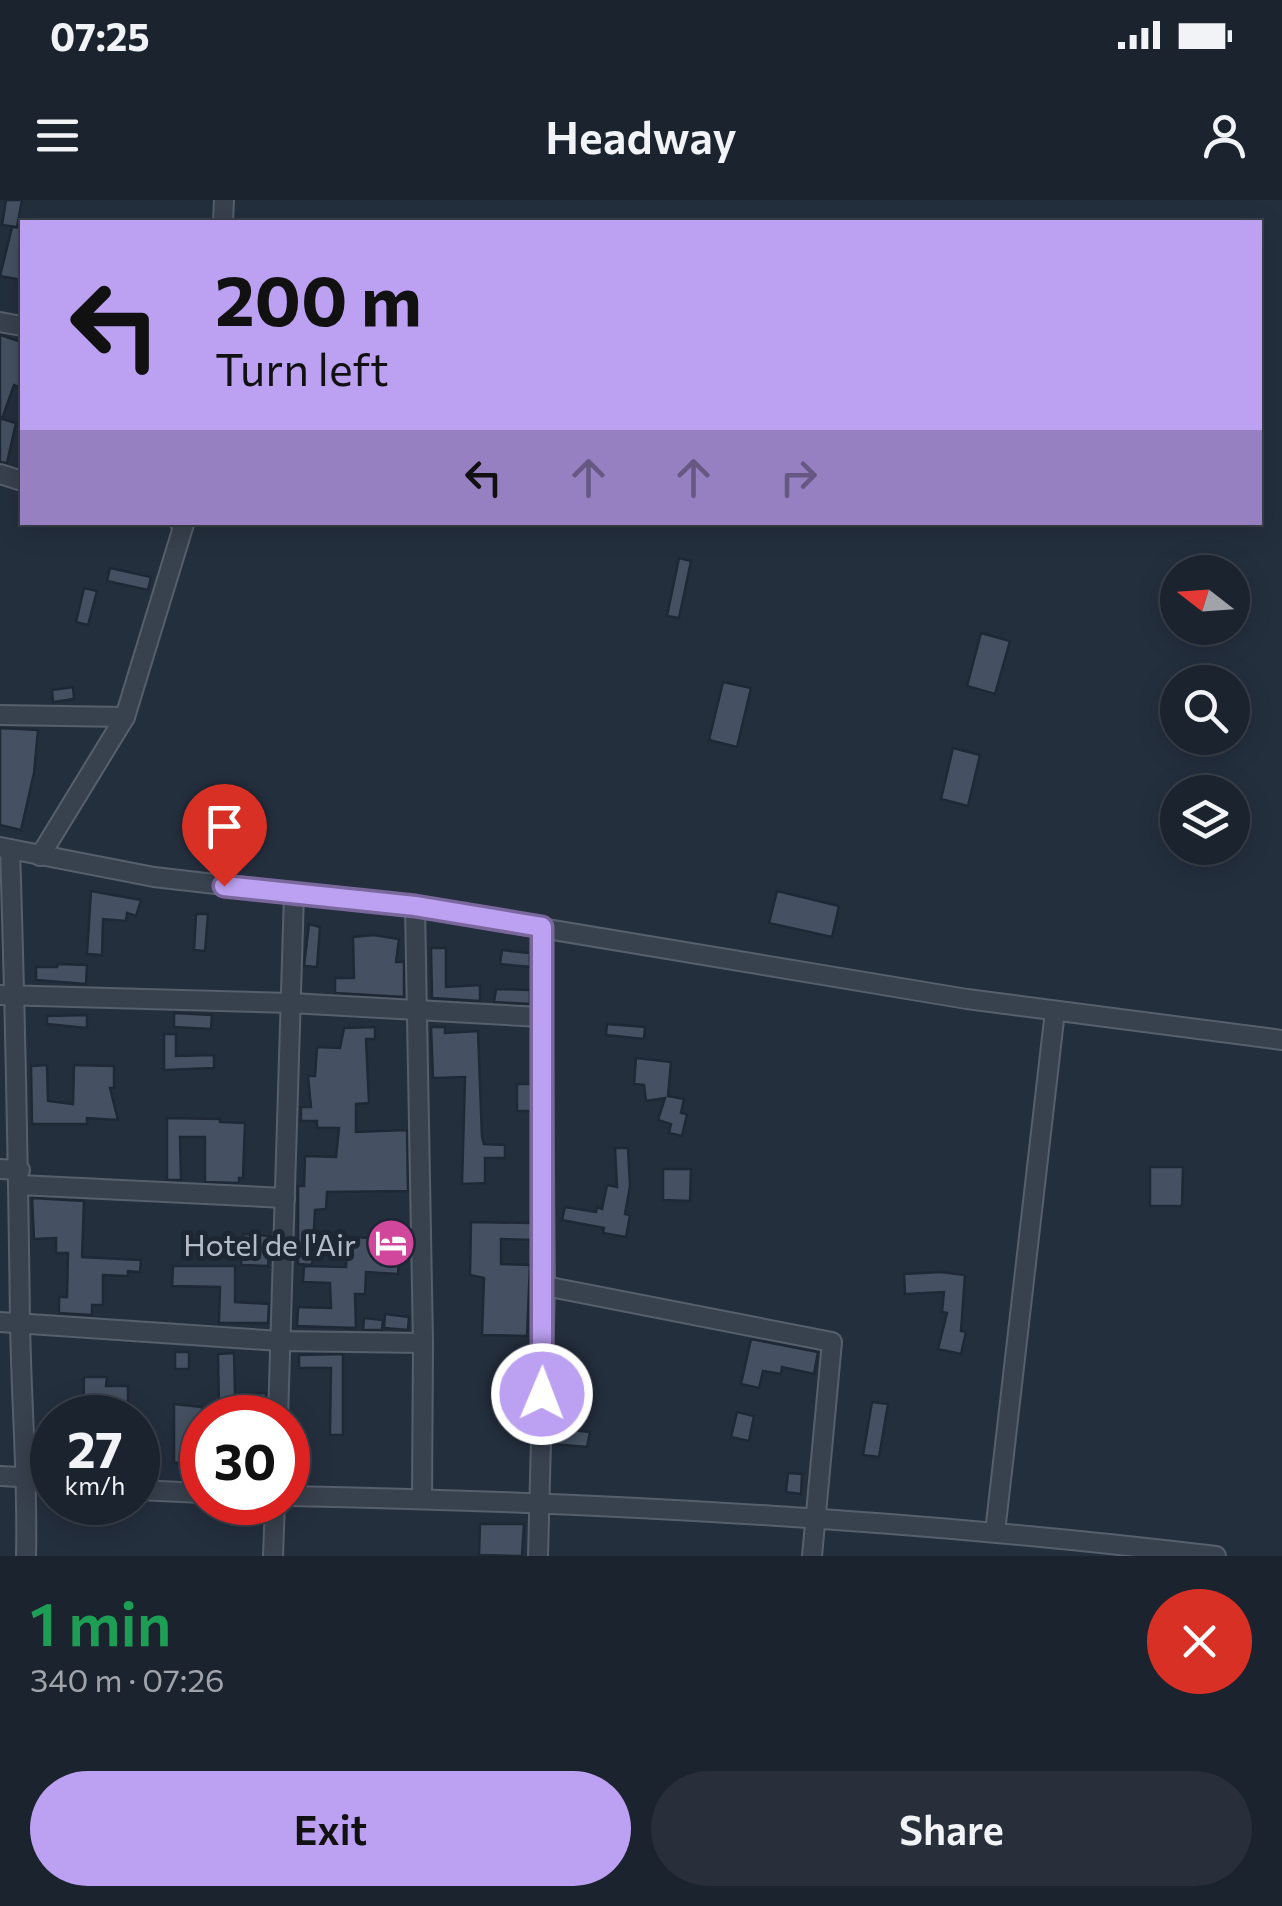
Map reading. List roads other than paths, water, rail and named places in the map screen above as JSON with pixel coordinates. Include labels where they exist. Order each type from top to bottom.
[{"type":"street","points":[[40,856],[125,717],[181,525]]},
{"type":"street","points":[[0,716],[125,717]]},
{"type":"street","points":[[26,1556],[28,1476],[20,1324],[20,1178],[8,995],[5,848],[154,877],[415,906],[1055,1011],[1282,1040]]},
{"type":"street","points":[[279,1395],[294,894]]},
{"type":"street","points":[[415,906],[422,1498]]},
{"type":"street","points":[[538,1556],[545,1286],[542,927]]},
{"type":"street","points":[[8,995],[291,1003],[540,1017]]},
{"type":"street","points":[[995,1532],[1055,1011]]},
{"type":"street","points":[[0,1169],[20,1178],[284,1198]]},
{"type":"street","points":[[545,1286],[832,1342],[812,1556]]},
{"type":"street","points":[[0,1322],[280,1341],[423,1342]]},
{"type":"street","points":[[0,1476],[28,1476]]},
{"type":"street","points":[[310,1496],[540,1502],[815,1518],[995,1532],[1070,1547],[1216,1556]]},
{"type":"street","points":[[273,1556],[275,1525]]},
{"type":"place","name":"Hotel de l'Air","points":[[391,1243]]}]
